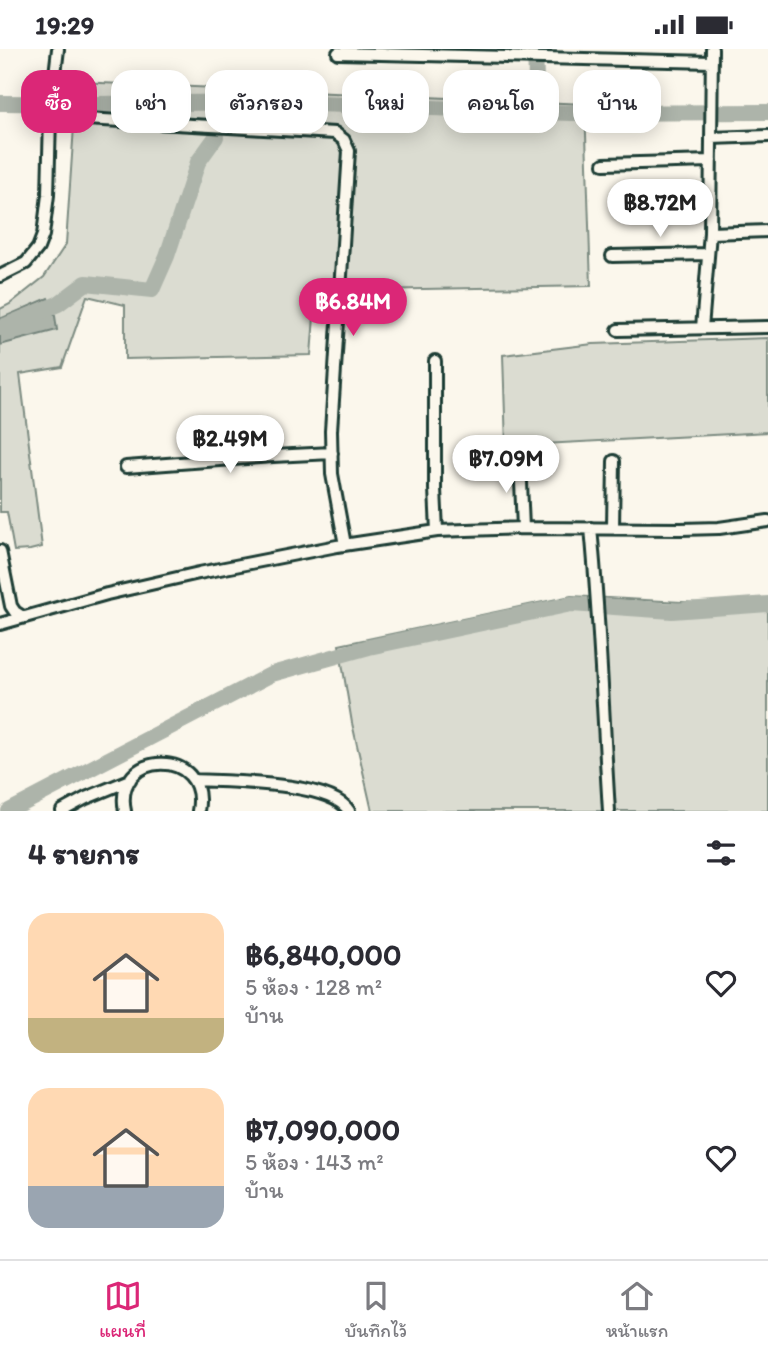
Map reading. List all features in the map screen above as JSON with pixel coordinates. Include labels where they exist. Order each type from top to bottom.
[{"type":"street","points":[[55,70],[58,49]]},
{"type":"street","points":[[702,328],[710,233],[712,49]]},
{"type":"street","points":[[338,53],[517,53],[542,58],[586,54],[712,62]]},
{"type":"street","points":[[97,119],[335,134],[344,140],[349,151],[331,431],[332,474],[345,545]]},
{"type":"street","points":[[0,276],[26,263],[43,235],[48,195],[50,133]]},
{"type":"street","points":[[711,138],[768,136]]},
{"type":"street","points":[[604,164],[711,161]]},
{"type":"street","points":[[710,233],[768,231]]},
{"type":"street","points":[[612,256],[708,254]]},
{"type":"street","points":[[618,330],[768,327]]},
{"type":"street","points":[[435,361],[437,531]]},
{"type":"street","points":[[126,467],[332,453]]},
{"type":"street","points":[[520,460],[523,528]]},
{"type":"street","points":[[612,528],[614,461]]},
{"type":"street","points":[[0,624],[107,594],[345,545],[437,531],[706,528],[768,521]]},
{"type":"street","points":[[591,528],[609,811]]},
{"type":"street","points":[[0,551],[11,606],[23,617]]},
{"type":"street","points":[[125,811],[124,796],[133,775],[153,763],[165,762],[176,765],[194,780],[200,800],[198,811]]},
{"type":"street","points":[[62,811],[130,780]]},
{"type":"street","points":[[194,780],[266,784],[320,792],[346,806],[349,811]]},
{"type":"shaded area","points":[[97,83],[111,83],[111,133],[191,133],[191,87],[205,88],[205,133],[328,133],[328,93],[342,93],[342,133],[429,133],[429,97],[443,98],[443,133],[559,133],[559,103],[573,103],[573,133],[586,133],[591,286],[316,291],[311,355],[125,359],[125,305],[87,296],[62,367],[20,374],[42,547],[14,551],[7,512],[0,512],[0,309],[44,277],[66,244],[74,133],[97,133]]},
{"type":"shaded area","points":[[48,298],[57,330],[0,345],[0,319]]},
{"type":"shaded area","points":[[768,338],[768,432],[506,446],[503,355],[593,344]]},
{"type":"shaded area","points":[[571,596],[737,605],[768,604],[768,811],[372,811],[352,723],[339,645]]},
{"type":"waterway","points":[[535,49],[536,70]]},
{"type":"waterway","points":[[0,103],[261,102],[571,113],[768,112]]},
{"type":"waterway","points":[[0,328],[58,304],[86,283],[152,290],[167,256],[198,162],[216,137]]},
{"type":"waterway","points":[[9,811],[272,674],[369,647],[571,604],[672,611],[768,604]]}]
